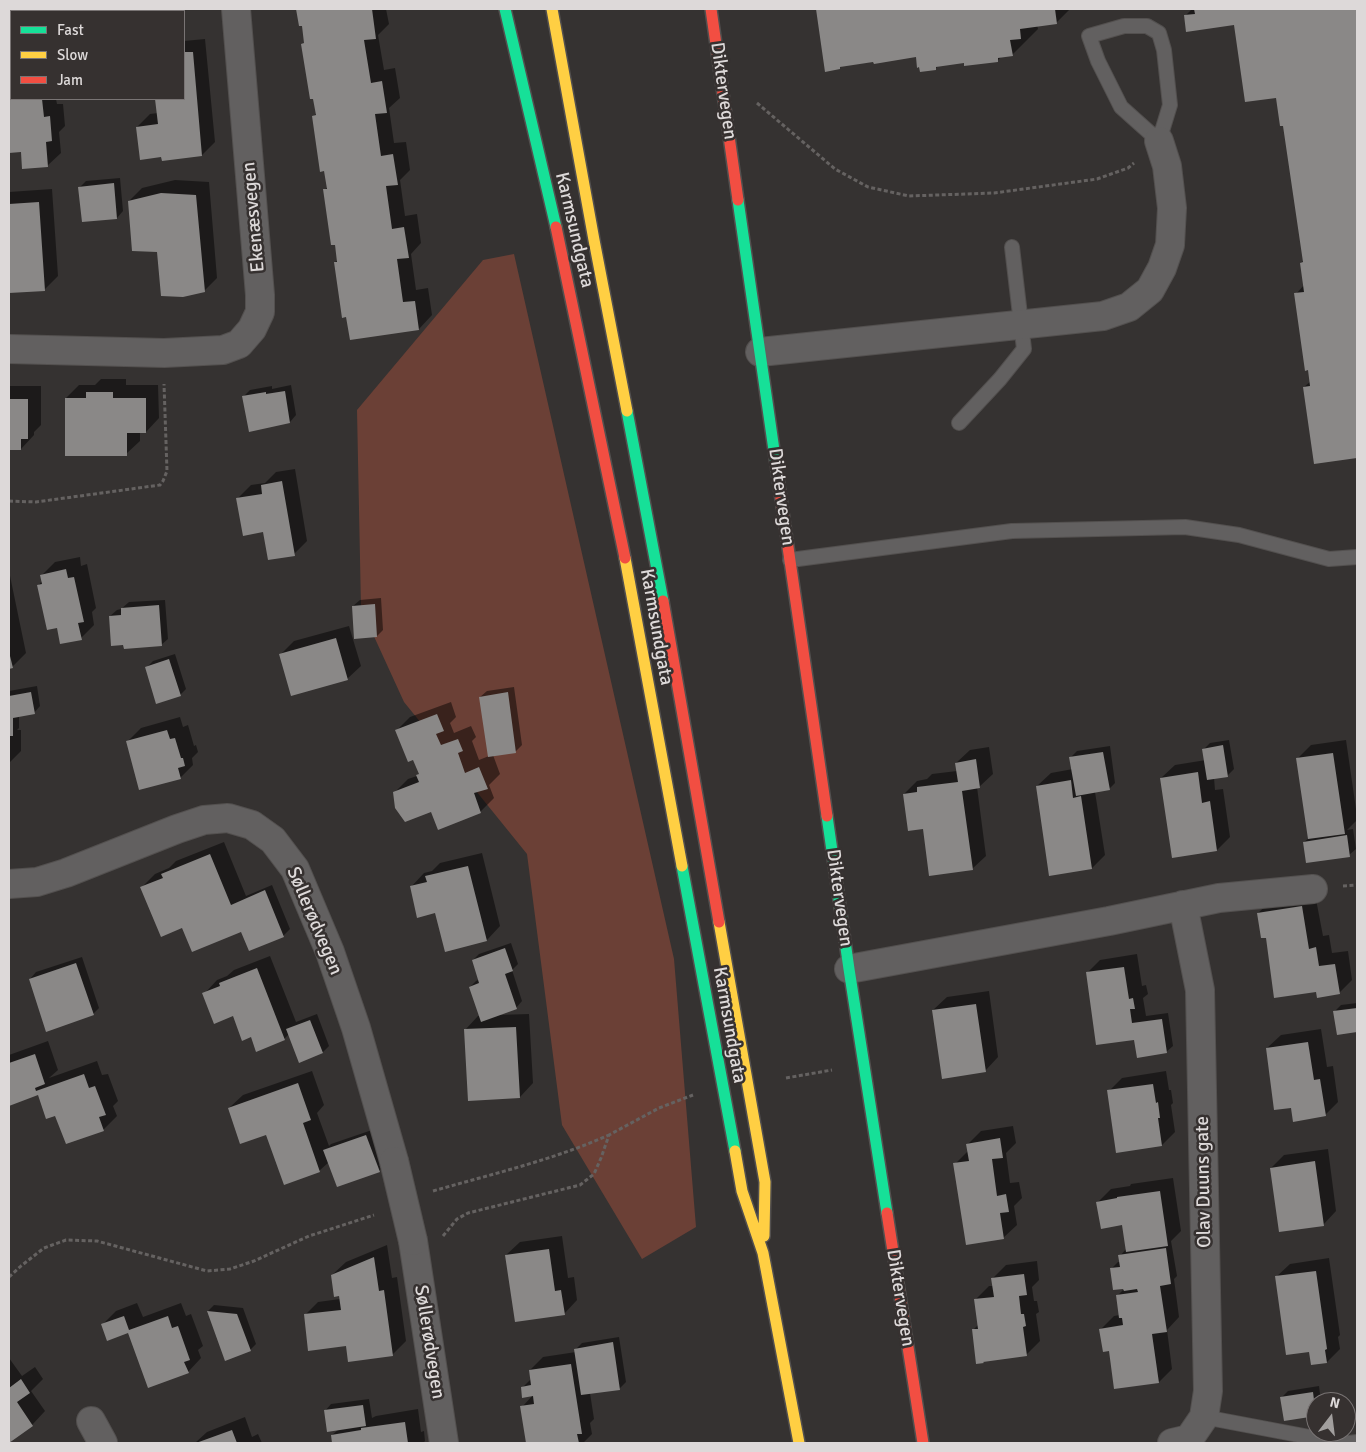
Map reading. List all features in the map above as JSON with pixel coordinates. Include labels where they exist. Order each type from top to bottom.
[{"type":"main road","name":"Karmsundgata","points":[[505,9],[560,244],[626,561],[742,1192],[764,1253],[799,1443]]},
{"type":"main road","name":"Karmsundgata","points":[[552,9],[654,551],[764,1172],[764,1253]]},
{"type":"main road","name":"Diktervegen","points":[[711,9],[849,969],[923,1443]]},
{"type":"street","name":"Ekenæsvegen","points":[[9,350],[164,353],[223,350],[239,344],[252,329],[260,312],[260,295],[236,9]]},
{"type":"street","points":[[760,352],[1104,316],[1128,307],[1150,290],[1162,268],[1170,245],[1172,208],[1167,166],[1160,141]]},
{"type":"street","name":"Søllerødvegen","points":[[9,884],[37,882],[66,874],[204,820],[228,818],[252,825],[273,840],[295,869],[330,952],[394,1161],[415,1252],[444,1443]]},
{"type":"street","points":[[849,969],[1109,921],[1218,898],[1313,889]]},
{"type":"street","name":"Olav Duuns gate","points":[[1172,1443],[1189,1439],[1204,1417],[1208,1391],[1200,990],[1183,905]]},
{"type":"lane","points":[[1124,26],[1147,26],[1159,33],[1164,50],[1170,105],[1160,141],[1121,107],[1098,61],[1089,36],[1124,26]]},
{"type":"lane","points":[[959,423],[1024,350],[1012,246]]},
{"type":"lane","points":[[790,560],[1012,531],[1185,527],[1239,535],[1329,559],[1357,557]]},
{"type":"lane","points":[[1204,1417],[1341,1443]]},
{"type":"lane","points":[[1349,1443],[1357,1442]]},
{"type":"path","points":[[722,87],[756,102],[835,169],[868,187],[909,196],[994,193],[1097,179],[1128,168],[1160,141]]},
{"type":"path","points":[[9,501],[36,502],[160,485],[167,471],[164,353]]},
{"type":"path","points":[[786,1078],[864,1065]]},
{"type":"path","points":[[432,1191],[585,1145],[609,1135],[659,1108],[694,1095]]},
{"type":"path","points":[[415,1252],[449,1230],[457,1219],[468,1213],[580,1185],[594,1174],[602,1158],[609,1135]]},
{"type":"path","points":[[9,1277],[44,1248],[66,1240],[97,1241],[207,1271],[230,1269],[254,1262],[309,1236],[374,1215]]},
{"type":"shaded area","points":[[514,254],[674,959],[696,1227],[642,1259],[562,1125],[527,854],[404,702],[361,608],[357,410],[483,260]]},
{"type":"building","points":[[296,9],[372,9],[376,39],[364,40],[371,83],[382,81],[387,113],[375,114],[381,156],[393,154],[398,185],[386,186],[392,229],[404,227],[409,258],[397,259],[403,302],[415,301],[419,330],[350,340],[346,317],[342,318],[334,262],[337,262],[335,245],[331,245],[323,189],[327,189],[324,171],[320,172],[312,116],[316,115],[313,99],[310,99],[301,44],[304,43],[302,26],[299,26]]},
{"type":"building","points":[[816,9],[1055,9],[1057,24],[1020,29],[1021,39],[1010,40],[1013,56],[998,58],[998,62],[964,66],[964,63],[936,67],[936,70],[920,72],[919,67],[917,68],[916,57],[840,67],[840,69],[825,72]]},
{"type":"building","points":[[1194,9],[1357,9],[1357,458],[1314,464],[1303,387],[1310,386],[1308,370],[1305,371],[1294,293],[1304,292],[1300,263],[1303,262],[1283,126],[1280,126],[1276,98],[1245,102],[1234,25],[1186,32],[1184,15],[1195,14]]},
{"type":"building","points":[[185,52],[193,52],[202,156],[162,161],[161,157],[140,160],[136,127],[158,124],[155,100],[185,100]]},
{"type":"building","points":[[9,97],[10,100],[42,100],[44,117],[50,116],[52,141],[46,142],[48,167],[22,169],[21,152],[9,153]]},
{"type":"building","points":[[114,183],[117,219],[82,222],[78,187]]},
{"type":"building","points":[[161,193],[196,195],[205,292],[183,297],[161,296],[157,252],[132,251],[128,201]]},
{"type":"building","points":[[39,202],[45,291],[9,293],[9,204]]},
{"type":"building","points":[[285,391],[290,423],[249,432],[242,396]]},
{"type":"building","points":[[86,392],[113,392],[113,398],[146,398],[146,433],[127,433],[127,456],[65,456],[65,398],[86,398]]},
{"type":"building","points":[[9,399],[28,399],[28,439],[21,439],[21,450],[9,450]]},
{"type":"building","points":[[282,481],[295,556],[268,560],[263,532],[243,536],[236,498],[262,494],[261,485]]},
{"type":"building","points":[[66,569],[68,578],[74,577],[84,622],[78,623],[82,640],[60,644],[57,628],[47,630],[37,585],[42,584],[40,575]]},
{"type":"building","points":[[375,604],[377,637],[354,639],[352,606]]},
{"type":"building","points":[[159,605],[162,646],[124,649],[123,645],[111,646],[109,616],[121,615],[121,608]]},
{"type":"building","points":[[336,638],[348,680],[291,696],[279,654]]},
{"type":"building","points":[[9,652],[13,668],[9,669]]},
{"type":"building","points":[[169,659],[181,696],[156,704],[145,667]]},
{"type":"building","points":[[31,692],[35,714],[13,718],[13,736],[9,736],[9,696]]},
{"type":"building","points":[[508,692],[516,753],[488,757],[479,697]]},
{"type":"building","points":[[437,714],[444,731],[436,734],[441,745],[458,739],[463,751],[458,753],[465,773],[479,767],[488,789],[474,793],[481,813],[438,830],[431,812],[405,822],[395,808],[393,792],[419,782],[416,775],[419,774],[413,760],[408,762],[395,730]]},
{"type":"building","points":[[167,730],[170,739],[175,738],[181,758],[183,758],[185,766],[178,768],[181,779],[139,790],[126,741]]},
{"type":"building","points":[[1223,745],[1228,777],[1207,780],[1202,749]]},
{"type":"building","points":[[1103,752],[1110,790],[1076,796],[1069,757]]},
{"type":"building","points":[[1333,753],[1345,834],[1308,839],[1296,758]]},
{"type":"building","points":[[976,759],[980,788],[962,791],[973,870],[929,876],[923,829],[908,831],[903,794],[917,792],[917,787],[958,782],[955,763]]},
{"type":"building","points":[[1198,772],[1202,803],[1210,801],[1217,851],[1172,858],[1160,778]]},
{"type":"building","points":[[1071,780],[1073,798],[1081,796],[1092,869],[1049,876],[1036,786]]},
{"type":"building","points":[[1347,835],[1350,857],[1306,863],[1303,842]]},
{"type":"building","points":[[210,854],[231,905],[265,890],[284,937],[249,951],[241,932],[192,952],[182,928],[161,937],[140,887],[163,878],[161,874]]},
{"type":"building","points":[[468,866],[487,941],[445,952],[435,913],[417,918],[410,886],[427,882],[425,876]]},
{"type":"building","points":[[1302,906],[1309,949],[1316,947],[1319,966],[1335,964],[1340,994],[1317,998],[1316,992],[1274,998],[1266,938],[1261,938],[1257,913]]},
{"type":"building","points":[[505,948],[513,971],[505,974],[517,1009],[481,1022],[469,987],[479,983],[472,960]]},
{"type":"building","points":[[76,963],[94,1015],[46,1032],[29,979]]},
{"type":"building","points":[[1124,967],[1129,999],[1133,998],[1135,1009],[1130,1009],[1132,1023],[1162,1019],[1167,1053],[1137,1058],[1134,1040],[1096,1045],[1086,972]]},
{"type":"building","points":[[257,968],[285,1040],[256,1052],[251,1037],[242,1041],[233,1016],[214,1024],[202,993],[220,986],[219,983]]},
{"type":"building","points":[[976,1004],[986,1072],[942,1079],[932,1010]]},
{"type":"building","points":[[1357,1008],[1357,1032],[1337,1035],[1333,1011]]},
{"type":"building","points":[[310,1020],[323,1053],[299,1063],[286,1029]]},
{"type":"building","points":[[516,1027],[520,1098],[468,1101],[464,1029]]},
{"type":"building","points":[[1308,1042],[1314,1080],[1320,1079],[1326,1116],[1293,1122],[1291,1108],[1274,1110],[1266,1048]]},
{"type":"building","points":[[35,1054],[45,1084],[35,1088],[36,1091],[84,1074],[89,1088],[95,1086],[106,1115],[99,1117],[104,1131],[66,1144],[55,1116],[46,1119],[38,1095],[9,1106],[9,1063]]},
{"type":"building","points":[[298,1083],[311,1120],[303,1123],[320,1172],[284,1185],[266,1135],[240,1144],[228,1108]]},
{"type":"building","points":[[1153,1084],[1156,1103],[1158,1102],[1162,1146],[1116,1153],[1107,1090]]},
{"type":"building","points":[[366,1135],[380,1172],[337,1187],[323,1150]]},
{"type":"building","points":[[1000,1138],[1003,1158],[992,1159],[997,1196],[1006,1194],[1009,1212],[1000,1213],[1004,1239],[966,1245],[953,1163],[969,1161],[966,1144]]},
{"type":"building","points":[[1315,1161],[1324,1226],[1279,1232],[1270,1168]]},
{"type":"building","points":[[1160,1191],[1168,1246],[1126,1252],[1122,1225],[1101,1229],[1096,1202]]},
{"type":"building","points":[[1166,1248],[1171,1284],[1160,1286],[1167,1332],[1152,1334],[1159,1383],[1114,1389],[1109,1351],[1103,1352],[1099,1329],[1123,1325],[1122,1318],[1119,1318],[1116,1295],[1138,1292],[1137,1289],[1113,1290],[1110,1268],[1120,1267],[1118,1255]]},
{"type":"building","points":[[549,1249],[555,1291],[561,1290],[565,1315],[515,1322],[505,1255]]},
{"type":"building","points":[[374,1257],[379,1291],[384,1290],[393,1356],[348,1362],[346,1346],[308,1351],[304,1314],[341,1310],[339,1296],[334,1297],[331,1275]]},
{"type":"building","points":[[1316,1271],[1327,1349],[1325,1350],[1327,1363],[1311,1365],[1309,1352],[1286,1355],[1275,1276]]},
{"type":"building","points":[[1024,1274],[1027,1295],[1019,1296],[1021,1314],[1024,1314],[1026,1326],[1023,1327],[1027,1356],[976,1364],[972,1329],[978,1329],[974,1299],[994,1297],[991,1278]]},
{"type":"building","points":[[207,1311],[237,1314],[251,1351],[225,1361]]},
{"type":"building","points":[[124,1316],[129,1330],[168,1316],[172,1328],[178,1326],[190,1360],[184,1362],[189,1373],[148,1388],[128,1333],[107,1341],[101,1324]]},
{"type":"building","points":[[613,1342],[620,1390],[581,1395],[574,1349]]},
{"type":"building","points":[[571,1364],[582,1434],[577,1434],[579,1443],[526,1443],[520,1406],[534,1404],[533,1396],[522,1398],[521,1387],[531,1385],[529,1370]]},
{"type":"building","points":[[21,1379],[30,1393],[17,1402],[33,1426],[9,1443],[9,1388]]},
{"type":"building","points":[[1306,1393],[1306,1418],[1284,1421],[1280,1397]]},
{"type":"building","points":[[363,1405],[366,1426],[327,1432],[324,1410]]},
{"type":"building","points":[[405,1422],[408,1443],[332,1443],[331,1435],[361,1430],[361,1428]]},
{"type":"building","points":[[232,1430],[237,1443],[196,1443]]},
{"type":"traffic: fast","points":[[505,9],[556,227]]},
{"type":"traffic: fast","points":[[738,200],[779,485]]},
{"type":"traffic: fast","points":[[627,411],[663,601]]},
{"type":"traffic: fast","points":[[827,816],[887,1213]]},
{"type":"traffic: fast","points":[[682,866],[735,1151]]},
{"type":"traffic: slow","points":[[552,9],[627,411]]},
{"type":"traffic: slow","points":[[625,558],[682,866]]},
{"type":"traffic: slow","points":[[719,922],[765,1182],[764,1236]]},
{"type":"traffic: slow","points":[[735,1151],[742,1191],[763,1253],[799,1443]]},
{"type":"traffic: jam","points":[[711,9],[738,200]]},
{"type":"traffic: jam","points":[[556,227],[625,558]]},
{"type":"traffic: jam","points":[[779,485],[827,816]]},
{"type":"traffic: jam","points":[[663,601],[719,922]]},
{"type":"traffic: jam","points":[[887,1213],[923,1443]]}]
